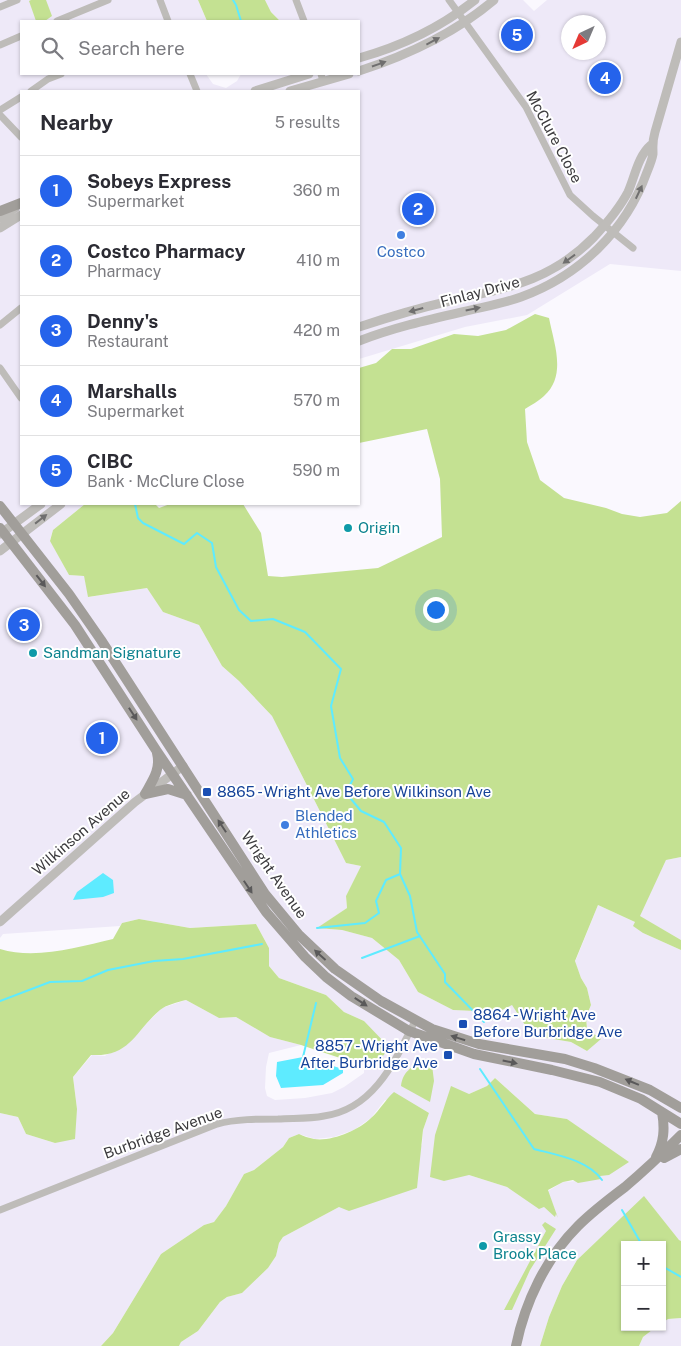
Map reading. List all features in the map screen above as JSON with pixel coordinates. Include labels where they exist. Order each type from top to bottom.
[{"type":"main road","points":[[0,211],[20,203]]},
{"type":"main road","name":"Wright Avenue","points":[[0,506],[69,594],[265,894],[299,935],[335,969],[381,1001],[415,1021],[440,1032],[479,1044],[565,1060],[594,1068],[679,1104]]},
{"type":"main road","name":"Wright Avenue","points":[[1,531],[75,625],[156,750],[266,912],[304,957],[351,996],[409,1032],[474,1054],[600,1082],[641,1099],[681,1124]]},
{"type":"main road","points":[[145,794],[157,772],[156,750]]},
{"type":"main road","points":[[145,794],[168,789],[187,795]]},
{"type":"main road","points":[[644,1171],[656,1157],[663,1140],[662,1112]]},
{"type":"main road","points":[[516,1346],[528,1306],[540,1279],[555,1254],[584,1220],[644,1171],[681,1135]]},
{"type":"main road","points":[[644,1171],[681,1149]]},
{"type":"street","points":[[0,7],[17,0]]},
{"type":"street","points":[[59,20],[108,0]]},
{"type":"street","points":[[160,0],[168,20]]},
{"type":"street","points":[[296,0],[304,20]]},
{"type":"street","name":"McClure Close","points":[[450,0],[526,107],[570,195],[604,226],[633,248]]},
{"type":"street","points":[[360,58],[414,38],[459,13],[475,0]]},
{"type":"street","points":[[360,70],[419,48],[465,22],[494,0]]},
{"type":"street","points":[[0,45],[20,36]]},
{"type":"street","name":"Finlay Drive","points":[[360,341],[404,326],[498,304],[531,293],[580,264],[613,233],[630,209],[642,186],[653,154],[651,145],[681,42]]},
{"type":"street","points":[[33,90],[59,75]]},
{"type":"street","points":[[190,75],[198,90]]},
{"type":"street","points":[[258,90],[306,75]]},
{"type":"street","points":[[292,90],[322,77],[340,75]]},
{"type":"street","points":[[0,110],[20,98]]},
{"type":"street","points":[[0,115],[20,136]]},
{"type":"street","name":"Finlay Drive","points":[[360,327],[414,310],[497,291],[529,281],[549,272],[568,260],[604,226],[622,202],[644,151],[651,145]]},
{"type":"street","points":[[0,218],[20,204]]},
{"type":"street","points":[[0,228],[20,216]]},
{"type":"street","points":[[0,325],[20,309]]},
{"type":"street","points":[[0,368],[20,397]]},
{"type":"street","points":[[1,531],[40,505]]},
{"type":"street","points":[[0,551],[60,505]]},
{"type":"street","name":"Wilkinson Avenue","points":[[0,922],[145,794],[183,766]]},
{"type":"street","name":"Burbridge Avenue","points":[[0,1210],[217,1124],[246,1120],[324,1116],[340,1113],[366,1098],[378,1085],[389,1070],[415,1021]]},
{"type":"shaded area","points":[[0,0],[198,0],[207,20],[20,20],[20,75],[207,75],[213,84],[226,88],[237,81],[240,75],[360,75],[360,20],[279,20],[271,12],[265,0],[523,0],[534,11],[547,0],[681,0],[681,271],[610,264],[527,315],[465,327],[360,359],[360,90],[20,90],[20,505],[84,505],[53,530],[50,540],[69,575],[84,576],[89,597],[147,588],[163,612],[199,625],[222,666],[272,716],[346,863],[361,866],[346,896],[347,908],[318,928],[342,930],[372,938],[399,960],[418,992],[453,1010],[498,1012],[512,1004],[547,1038],[571,1042],[587,1051],[592,1046],[586,1017],[591,1005],[587,988],[575,962],[598,905],[635,922],[643,933],[681,950],[681,1241],[644,1197],[577,1260],[562,1286],[549,1317],[540,1346],[179,1346],[181,1342],[198,1331],[220,1302],[227,1297],[242,1293],[268,1268],[276,1256],[279,1243],[283,1237],[339,1207],[422,1145],[423,1130],[429,1113],[385,1100],[371,1118],[354,1130],[334,1137],[315,1139],[299,1134],[289,1138],[283,1147],[254,1170],[244,1174],[226,1206],[214,1222],[204,1225],[161,1254],[113,1333],[101,1346],[0,1346],[0,1113],[18,1117],[26,1134],[55,1143],[77,1109],[73,1077],[92,1055],[105,1056],[146,1024],[162,1008],[186,1000],[219,1018],[236,1017],[270,1037],[301,1045],[269,1053],[265,1088],[267,1096],[275,1100],[305,1098],[332,1093],[364,1073],[364,1066],[350,1061],[375,1060],[364,1021],[344,1012],[326,995],[279,978],[269,966],[269,948],[256,924],[190,928],[139,919],[122,923],[120,926],[3,934],[0,938]],"holes":[[[495,1078],[535,1114],[567,1119],[587,1134],[601,1179],[563,1182],[548,1191],[556,1213],[555,1216],[544,1207],[539,1208],[507,1187],[469,1175],[469,1094],[487,1086]]]},
{"type":"shaded area","points":[[681,857],[681,940],[639,916],[666,860]]},
{"type":"shaded area","points":[[681,1318],[681,1346],[639,1346],[643,1337],[651,1331],[666,1331],[667,1319]]},
{"type":"green space","points":[[46,0],[52,16],[46,20],[36,20],[29,1]]},
{"type":"green space","points":[[198,0],[265,0],[271,12],[279,20],[207,20]]},
{"type":"green space","points":[[535,314],[549,318],[557,359],[555,379],[551,388],[542,398],[525,409],[527,442],[540,480],[564,498],[640,517],[667,513],[681,501],[681,857],[666,860],[640,916],[681,940],[681,950],[643,933],[633,926],[635,922],[598,905],[575,961],[587,988],[591,1005],[586,1017],[587,1029],[601,1039],[587,1051],[571,1042],[547,1038],[527,1028],[512,1005],[498,1012],[453,1010],[418,992],[399,960],[372,938],[342,930],[317,928],[347,908],[346,896],[361,866],[346,863],[272,716],[222,666],[199,625],[163,612],[147,588],[88,597],[84,576],[69,575],[50,541],[53,530],[84,505],[156,505],[159,508],[167,505],[244,505],[261,533],[268,576],[282,577],[378,568],[442,537],[440,479],[427,429],[360,443],[360,368],[376,363],[392,349],[411,349],[454,334],[478,336],[506,330]]},
{"type":"green space","points":[[139,919],[190,928],[256,924],[269,948],[269,966],[279,978],[326,995],[344,1012],[364,1021],[387,1045],[384,1055],[375,1060],[349,1061],[270,1037],[236,1017],[219,1018],[186,1000],[160,1010],[131,1042],[124,1047],[104,1055],[91,1055],[73,1077],[77,1109],[75,1139],[55,1143],[26,1134],[18,1117],[0,1113],[0,949],[14,952],[42,953],[71,949],[113,939],[122,923]]},
{"type":"green space","points":[[423,1060],[432,1065],[434,1081],[430,1102],[401,1086],[406,1073]]},
{"type":"green space","points":[[495,1078],[535,1114],[567,1119],[629,1162],[609,1175],[600,1176],[601,1179],[578,1183],[573,1180],[563,1182],[548,1190],[558,1218],[556,1214],[555,1217],[544,1207],[539,1209],[507,1187],[469,1175],[444,1181],[430,1177],[435,1135],[451,1086],[469,1094],[487,1086]]},
{"type":"green space","points":[[394,1092],[429,1113],[423,1130],[417,1188],[349,1211],[339,1207],[283,1237],[279,1243],[276,1256],[268,1268],[242,1293],[227,1297],[220,1302],[198,1331],[181,1342],[179,1346],[101,1346],[113,1333],[161,1254],[204,1225],[214,1222],[226,1206],[244,1174],[254,1170],[283,1147],[289,1138],[299,1134],[314,1139],[328,1139],[359,1127],[374,1115]]},
{"type":"green space","points":[[644,1196],[681,1241],[681,1318],[666,1320],[666,1241],[621,1241],[621,1331],[651,1331],[643,1337],[639,1346],[540,1346],[549,1317],[562,1286],[577,1260]]},
{"type":"green space","points":[[545,1222],[556,1229],[530,1270],[512,1310],[504,1310],[546,1231],[542,1225]]},
{"type":"water","points":[[103,873],[113,880],[114,893],[103,897],[73,900],[77,892]]},
{"type":"water","points":[[303,1057],[343,1069],[343,1073],[323,1085],[281,1088],[276,1076],[277,1062]]},
{"type":"waterway","points":[[233,0],[241,20]]},
{"type":"waterway","points":[[135,505],[138,518],[143,523],[184,544],[197,533],[212,543],[216,567],[239,610],[251,621],[273,619],[305,632],[341,669],[331,706],[340,758],[353,779],[346,793],[361,811],[384,822],[401,848],[400,874],[410,896],[417,932],[445,974],[445,982],[484,1022]]},
{"type":"waterway","points":[[317,928],[365,923],[379,913],[376,901],[386,880],[400,874]]},
{"type":"waterway","points":[[362,958],[420,936]]},
{"type":"waterway","points":[[0,1001],[50,982],[82,981],[108,970],[154,961],[183,959],[262,944]]},
{"type":"waterway","points":[[303,1057],[316,1003]]},
{"type":"waterway","points":[[480,1069],[534,1149],[580,1163],[596,1173],[602,1180]]},
{"type":"waterway","points":[[622,1210],[640,1241]]},
{"type":"waterway","points":[[666,1268],[681,1277]]},
{"type":"place","name":"CIBC","points":[[517,35]]},
{"type":"place","name":"Marshalls","points":[[605,78]]},
{"type":"place","name":"Costco Pharmacy","points":[[418,209]]},
{"type":"place","name":"Costco","points":[[401,235]]},
{"type":"place","name":"Origin","points":[[348,528]]},
{"type":"place","name":"Denny's","points":[[24,625]]},
{"type":"place","name":"Sandman Signature","points":[[33,653]]},
{"type":"place","name":"Sobeys Express","points":[[102,738]]},
{"type":"place","name":"8865 - Wright Ave Before Wilkinson Ave","points":[[207,792]]},
{"type":"place","name":"Blended Athletics","points":[[285,825]]},
{"type":"place","name":"8864 - Wright Ave Before Burbridge Ave","points":[[463,1024]]},
{"type":"place","name":"8857 - Wright Ave After Burbridge Ave","points":[[448,1055]]},
{"type":"place","name":"Grassy Brook Place","points":[[483,1246]]}]
